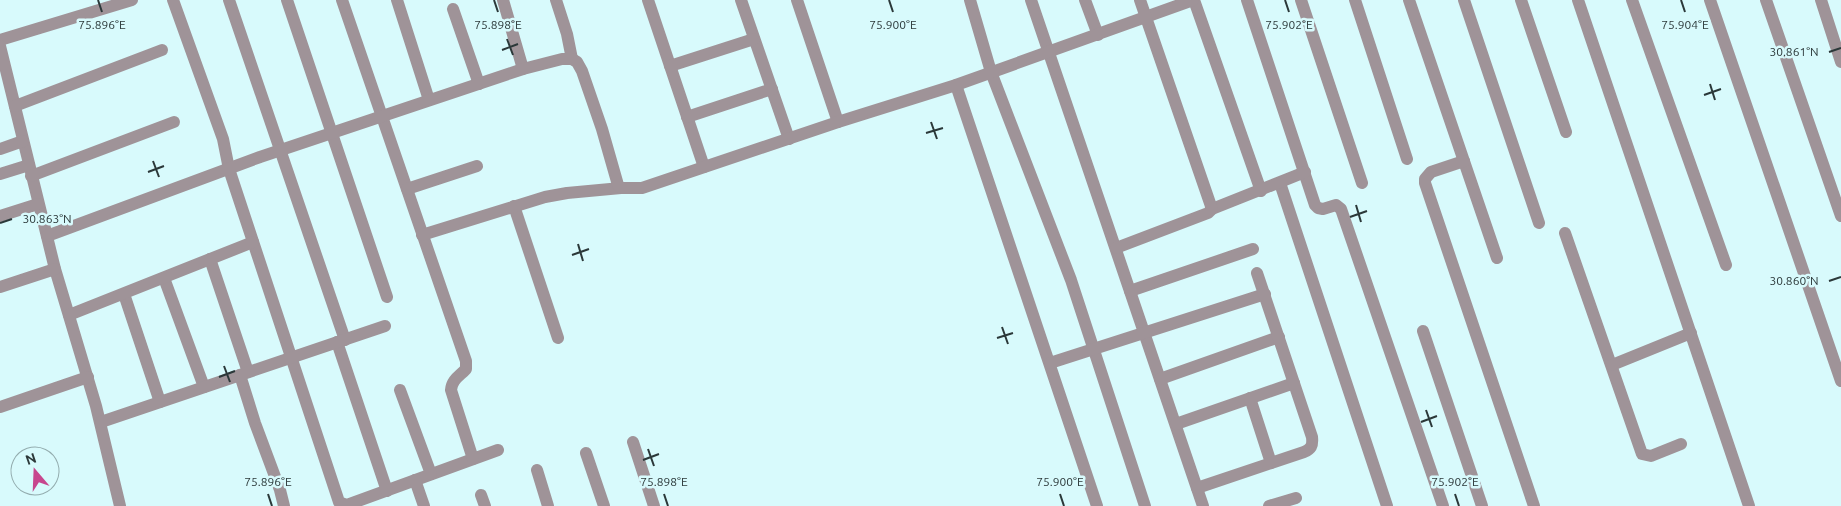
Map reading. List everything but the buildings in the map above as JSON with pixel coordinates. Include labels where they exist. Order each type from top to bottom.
[{"type":"street","points":[[0,40],[132,0]]},
{"type":"street","points":[[173,0],[223,139],[229,169],[339,502],[347,505],[352,504],[498,450]]},
{"type":"street","points":[[229,0],[281,150],[387,491]]},
{"type":"street","points":[[288,0],[387,297]]},
{"type":"street","points":[[342,0],[466,361],[466,368],[452,384],[452,390],[473,459]]},
{"type":"street","points":[[397,0],[429,100]]},
{"type":"street","points":[[503,0],[523,68]]},
{"type":"street","points":[[556,0],[568,34],[572,58],[577,62],[582,71],[602,129],[616,179],[621,188]]},
{"type":"street","points":[[648,0],[704,167]]},
{"type":"street","points":[[741,0],[789,138]]},
{"type":"street","points":[[797,0],[838,122]]},
{"type":"street","points":[[970,0],[991,72],[1071,280],[1145,506]]},
{"type":"street","points":[[1031,0],[1203,506]]},
{"type":"street","points":[[1085,0],[1098,34]]},
{"type":"street","points":[[1140,0],[1212,209]]},
{"type":"street","points":[[422,235],[545,197],[567,193],[642,188],[789,138],[956,85],[1193,0],[1261,191]]},
{"type":"street","points":[[1247,0],[1318,208],[1323,209],[1336,205],[1340,209],[1443,506]]},
{"type":"street","points":[[1302,0],[1362,183]]},
{"type":"street","points":[[1355,0],[1407,159]]},
{"type":"street","points":[[1409,0],[1497,258]]},
{"type":"street","points":[[1464,0],[1538,223]]},
{"type":"street","points":[[1521,0],[1566,132]]},
{"type":"street","points":[[1578,0],[1749,506]]},
{"type":"street","points":[[1632,0],[1726,265]]},
{"type":"street","points":[[1710,0],[1841,381]]},
{"type":"street","points":[[1766,0],[1841,216]]},
{"type":"street","points":[[1821,0],[1841,62]]},
{"type":"street","points":[[453,9],[479,84]]},
{"type":"street","points":[[670,66],[754,39]]},
{"type":"street","points":[[0,46],[38,204],[88,377],[120,506]]},
{"type":"street","points":[[15,106],[162,50]]},
{"type":"street","points":[[47,236],[332,132],[523,68],[572,58]]},
{"type":"street","points":[[956,85],[1097,506]]},
{"type":"street","points":[[687,117],[772,89]]},
{"type":"street","points":[[0,174],[30,171],[174,122]]},
{"type":"street","points":[[0,149],[23,142]]},
{"type":"street","points":[[1464,161],[1431,172],[1425,179],[1425,183],[1534,506]]},
{"type":"street","points":[[407,189],[477,166]]},
{"type":"street","points":[[1116,248],[1208,213],[1212,209],[1305,172]]},
{"type":"street","points":[[1280,183],[1387,506]]},
{"type":"street","points":[[0,216],[38,204]]},
{"type":"street","points":[[514,206],[558,338]]},
{"type":"street","points":[[1565,233],[1642,454],[1651,456],[1681,444]]},
{"type":"street","points":[[69,315],[253,242]]},
{"type":"street","points":[[1130,291],[1253,249]]},
{"type":"street","points":[[210,259],[244,373],[255,423],[280,490],[284,506]]},
{"type":"street","points":[[0,287],[55,268]]},
{"type":"street","points":[[1197,488],[1310,450],[1313,444],[1257,273]]},
{"type":"street","points":[[164,278],[204,387]]},
{"type":"street","points":[[124,294],[160,402]]},
{"type":"street","points":[[1050,363],[1264,294]]},
{"type":"street","points":[[100,422],[385,326]]},
{"type":"street","points":[[1423,331],[1482,506]]},
{"type":"street","points":[[1612,365],[1691,333]]},
{"type":"street","points":[[1160,378],[1279,338]]},
{"type":"street","points":[[0,407],[88,377]]},
{"type":"street","points":[[1176,424],[1294,383]]},
{"type":"street","points":[[400,390],[431,474]]},
{"type":"street","points":[[1250,398],[1271,463]]},
{"type":"street","points":[[633,442],[654,506]]},
{"type":"street","points":[[586,453],[604,506]]},
{"type":"street","points":[[536,470],[548,506]]},
{"type":"street","points":[[415,480],[424,506]]},
{"type":"street","points":[[1269,506],[1296,498]]}]
